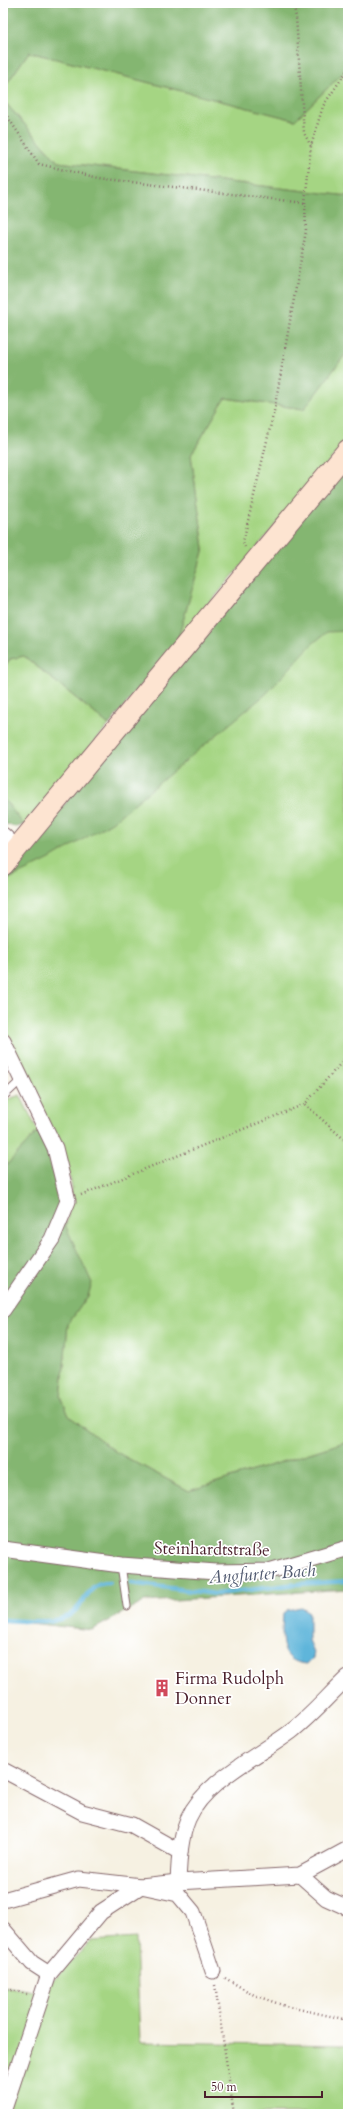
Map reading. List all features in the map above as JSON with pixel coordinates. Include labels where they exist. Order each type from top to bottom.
[{"type":"main road","points":[[3,866],[10,842],[249,569],[348,450]]},
{"type":"street","points":[[3,1041],[55,1148],[68,1200],[52,1239],[3,1310]]},
{"type":"street","name":"Steinhardtstraße","points":[[3,1549],[121,1566],[216,1572],[269,1571],[348,1548]]},
{"type":"street","points":[[178,1882],[180,1852],[188,1819],[202,1798],[217,1783],[294,1729],[348,1677]]},
{"type":"street","points":[[3,1770],[82,1812],[132,1825],[180,1852]]},
{"type":"street","points":[[3,2112],[49,1974],[101,1912],[141,1886],[178,1882],[300,1875],[348,1849]]},
{"type":"street","points":[[300,1875],[326,1898],[348,1908]]},
{"type":"street","points":[[3,1900],[79,1879],[141,1886],[178,1894],[192,1912],[213,1971]]},
{"type":"street","points":[[3,1929],[32,1963],[49,1974]]},
{"type":"lane","points":[[3,1097],[21,1080]]},
{"type":"lane","points":[[121,1566],[127,1606]]},
{"type":"path","points":[[293,3],[296,17],[304,133],[311,146]]},
{"type":"path","points":[[249,569],[244,542],[274,411],[306,231],[305,203],[311,146],[323,106],[348,69]]},
{"type":"path","points":[[3,110],[39,164],[99,178],[305,203]]},
{"type":"path","points":[[68,1200],[305,1104],[348,1055]]},
{"type":"path","points":[[305,1104],[348,1143]]},
{"type":"path","points":[[213,1971],[254,1995],[286,2006],[348,2020]]},
{"type":"path","points":[[213,1971],[226,2045],[234,2114]]},
{"type":"path","points":[[3,1988],[27,1994],[39,2003]]},
{"type":"green space","points":[[3,3],[348,3],[348,68],[295,120],[29,52],[3,89]]},
{"type":"green space","points":[[29,52],[295,120],[348,68],[348,196],[58,162],[3,100],[3,89]]},
{"type":"green space","points":[[3,100],[58,162],[348,196],[348,351],[304,409],[225,398],[191,455],[204,548],[177,642],[109,725],[24,656],[10,659],[3,669]]},
{"type":"green space","points":[[348,351],[348,439],[177,642],[204,548],[191,455],[225,398],[303,409]]},
{"type":"green space","points":[[348,462],[348,631],[327,632],[311,645],[267,693],[112,822],[50,859],[3,882],[135,715]]},
{"type":"green space","points":[[348,472],[348,1441],[189,1491],[116,1452],[69,1416],[61,1397],[68,1324],[88,1296],[91,1283],[66,1227],[72,1188],[66,1159],[3,1027],[3,882],[10,879]]},
{"type":"green space","points":[[24,656],[109,725],[24,825],[3,798],[3,669],[10,659]]},
{"type":"green space","points":[[3,798],[24,825],[15,827],[3,823]]},
{"type":"green space","points":[[20,1095],[38,1131],[3,1169],[3,1101]]},
{"type":"green space","points":[[38,1131],[46,1149],[57,1185],[66,1227],[92,1283],[88,1296],[68,1324],[61,1397],[69,1416],[116,1452],[189,1491],[348,1441],[348,1589],[144,1602],[92,1630],[3,1620],[3,1169]]},
{"type":"green space","points":[[136,1938],[140,2042],[348,2045],[348,2114],[3,2114],[3,1987],[40,1993],[91,1941]]},
{"type":"water","points":[[301,1607],[309,1612],[309,1640],[314,1652],[313,1658],[307,1664],[297,1662],[290,1658],[283,1646],[282,1639],[283,1613],[287,1610]]},
{"type":"waterway","name":"Angfurter Bach","points":[[131,1583],[216,1594],[297,1584],[348,1581]]},
{"type":"waterway","name":"Angfurter Bach","points":[[3,1620],[44,1621],[61,1619],[74,1612],[90,1591],[95,1587],[101,1584],[109,1583]]},
{"type":"place","name":"Firma Rudolph Donner","points":[[162,1688]]}]
